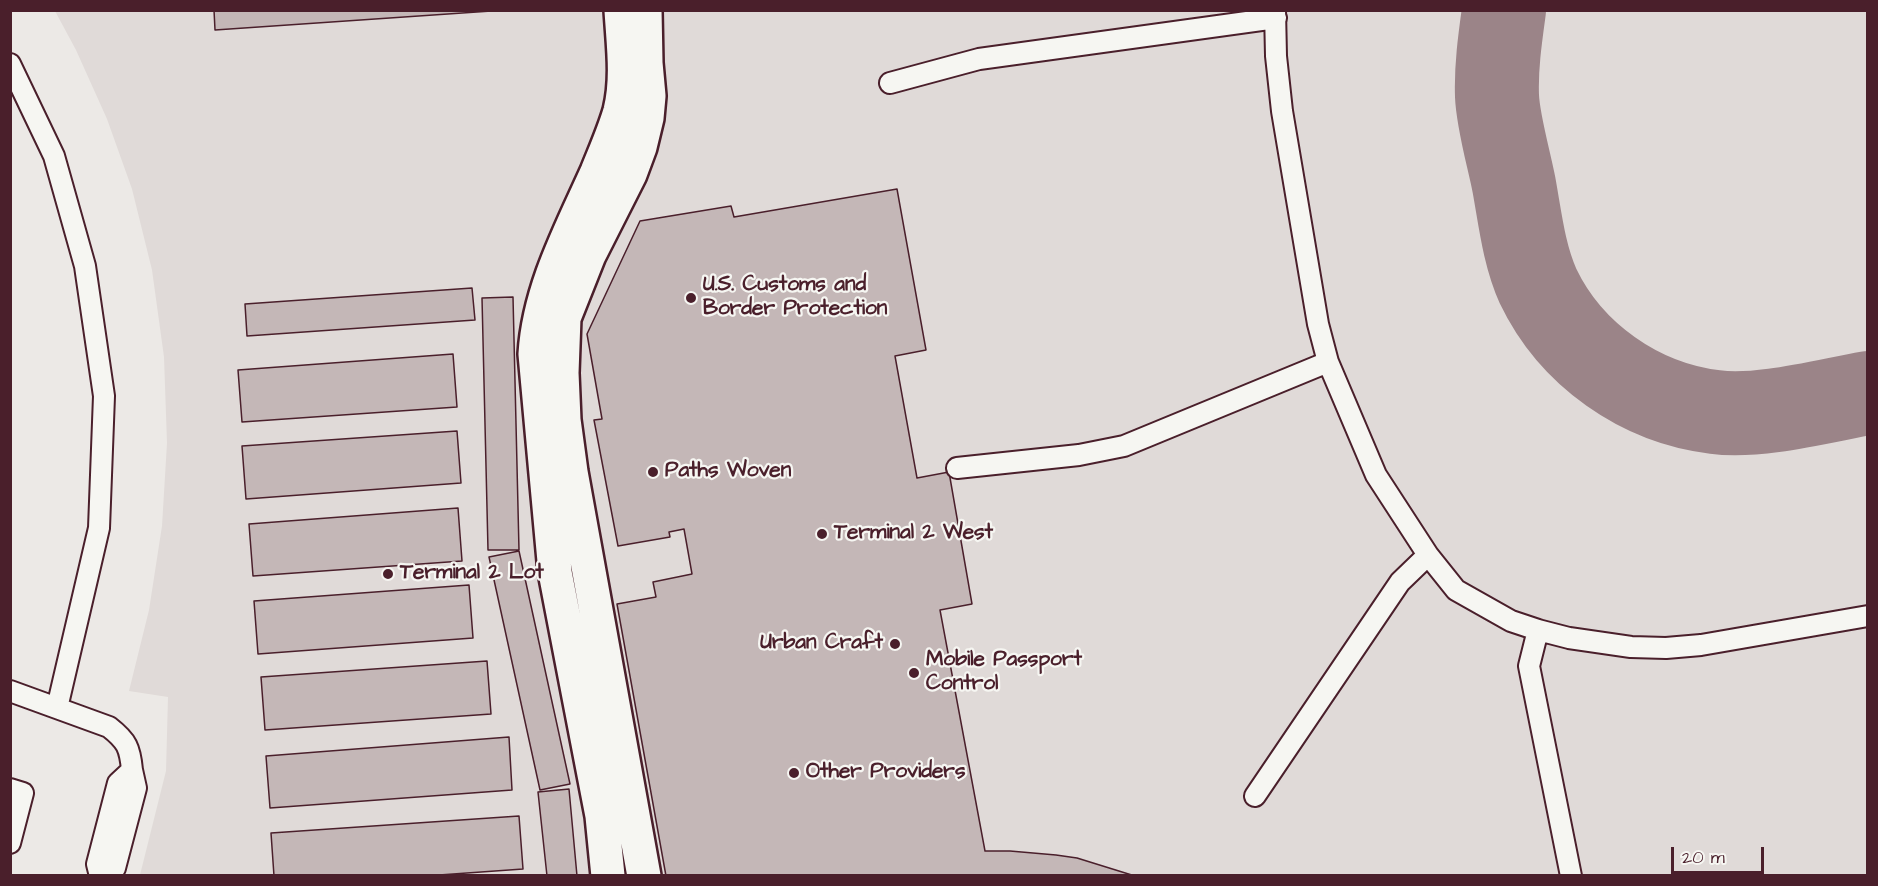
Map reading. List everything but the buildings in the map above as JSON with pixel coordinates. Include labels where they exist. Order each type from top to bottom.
[{"type":"main road","points":[[608,876],[605,840],[586,728],[555,572],[536,333],[545,296],[575,219],[612,137],[620,111],[625,66],[621,10]]},
{"type":"main road","points":[[644,876],[571,472],[564,420],[562,362],[564,318],[589,255],[630,174],[647,118],[649,96],[645,10]]},
{"type":"lane","points":[[890,83],[979,58],[1275,14],[1276,56],[1282,111],[1318,324],[1328,362],[1376,475],[1428,555],[1456,590],[1511,621],[1538,630],[1569,638],[1666,648],[1701,645],[1868,616]]},
{"type":"lane","points":[[10,64],[54,156],[85,266],[104,396],[99,528],[57,708]]},
{"type":"lane","points":[[957,468],[1079,454],[1124,446],[1328,362]]},
{"type":"lane","points":[[1255,796],[1400,582],[1428,555]]},
{"type":"lane","points":[[1538,630],[1529,666],[1571,876]]},
{"type":"lane","points":[[10,691],[109,727],[122,737],[130,751],[136,788],[116,868],[110,876]]},
{"type":"lane","points":[[100,876],[97,864],[118,783],[132,770]]},
{"type":"lane","points":[[10,789],[23,793],[10,843]]},
{"type":"shaded area","points":[[55,11],[1867,11],[1867,875],[140,875],[166,771],[168,697],[129,691],[149,610],[162,526],[167,443],[164,357],[152,270],[132,189],[107,119],[76,50]]},
{"type":"taxiway","points":[[1504,10],[1498,64],[1498,106],[1523,236],[1538,286],[1552,311],[1569,334],[1611,372],[1660,398],[1687,407],[1715,412],[1751,413],[1791,408],[1868,393]]},
{"type":"place","name":"U.S. Customs and Border Protection","points":[[691,298]]},
{"type":"place","name":"Paths Woven","points":[[653,472]]},
{"type":"place","name":"Terminal 2 West","points":[[822,534]]},
{"type":"place","name":"Terminal 2 Lot","points":[[388,574]]},
{"type":"place","name":"Urban Craft","points":[[895,644]]},
{"type":"place","name":"Mobile Passport Control","points":[[914,673]]},
{"type":"place","name":"Other Providers","points":[[794,773]]}]
